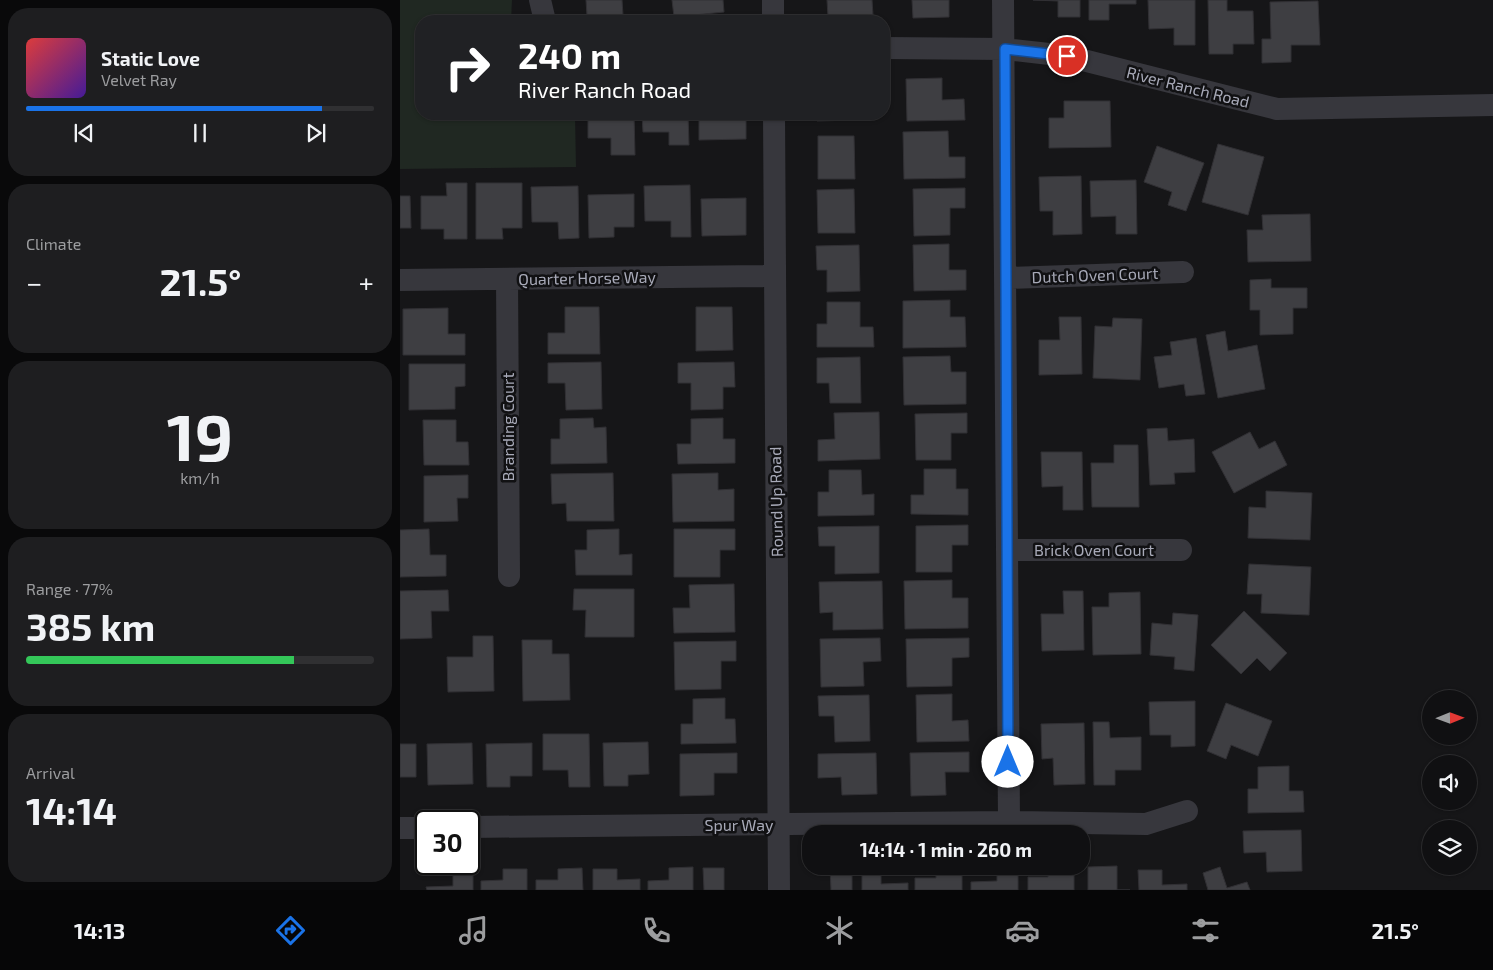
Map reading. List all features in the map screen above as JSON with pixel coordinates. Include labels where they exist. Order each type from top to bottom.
[{"type":"street","points":[[540,0],[544,15]]},
{"type":"street","points":[[773,0],[773,15]]},
{"type":"street","points":[[1003,0],[1005,49],[1009,822]]},
{"type":"street","name":"River Ranch Road","points":[[890,48],[1005,49],[1067,56],[1277,109],[1493,105]]},
{"type":"street","name":"Round Up Road","points":[[774,120],[773,276],[779,890]]},
{"type":"street","name":"Dutch Oven Court","points":[[1006,278],[1183,272]]},
{"type":"street","name":"Quarter Horse Way","points":[[400,280],[773,276]]},
{"type":"street","name":"Branding Court","points":[[507,279],[509,576]]},
{"type":"street","name":"Brick Oven Court","points":[[1007,550],[1181,550]]},
{"type":"street","name":"Spur Way","points":[[480,827],[1009,822],[1146,824],[1187,811]]},
{"type":"street","points":[[400,828],[415,828]]},
{"type":"shaded area","points":[[400,0],[512,0],[511,15],[415,15],[415,120],[575,120],[576,167],[400,169]]},
{"type":"building","points":[[586,0],[622,0],[623,15],[587,15]]},
{"type":"building","points":[[672,0],[723,0],[724,12],[674,15]]},
{"type":"building","points":[[827,0],[872,0],[873,15],[828,15]]},
{"type":"building","points":[[912,0],[949,0],[949,17],[913,18]]},
{"type":"building","points":[[1033,0],[1080,0],[1080,17],[1058,17],[1058,1]]},
{"type":"building","points":[[1089,0],[1136,0],[1136,4],[1109,4],[1109,20],[1089,20]]},
{"type":"building","points":[[1148,0],[1195,0],[1195,45],[1174,45],[1174,28],[1149,29]]},
{"type":"building","points":[[1208,0],[1227,0],[1227,11],[1253,11],[1254,44],[1233,44],[1233,54],[1209,54]]},
{"type":"building","points":[[1318,1],[1320,45],[1291,45],[1291,62],[1262,63],[1262,39],[1271,39],[1270,2]]},
{"type":"building","points":[[942,78],[942,100],[964,99],[965,120],[907,121],[906,79]]},
{"type":"building","points":[[1064,101],[1110,101],[1111,147],[1049,148],[1049,118],[1064,118]]},
{"type":"building","points":[[588,120],[634,120],[635,155],[611,155],[611,138],[588,138]]},
{"type":"building","points":[[642,120],[688,120],[689,145],[669,145],[669,132],[643,132]]},
{"type":"building","points":[[699,120],[746,120],[746,139],[699,140]]},
{"type":"building","points":[[817,120],[854,120],[817,121]]},
{"type":"building","points":[[948,131],[949,157],[965,157],[965,178],[904,179],[903,132]]},
{"type":"building","points":[[818,136],[854,136],[855,179],[818,179]]},
{"type":"building","points":[[1218,144],[1264,157],[1248,215],[1202,202]]},
{"type":"building","points":[[1157,146],[1204,163],[1186,211],[1168,205],[1172,192],[1144,182]]},
{"type":"building","points":[[1081,176],[1082,234],[1053,235],[1053,211],[1040,211],[1039,177]]},
{"type":"building","points":[[1136,180],[1137,234],[1116,234],[1116,216],[1091,217],[1090,181]]},
{"type":"building","points":[[446,183],[467,183],[467,239],[444,239],[444,229],[421,229],[421,196],[447,196]]},
{"type":"building","points":[[476,183],[522,183],[522,228],[502,228],[503,239],[476,239]]},
{"type":"building","points":[[690,185],[691,237],[671,237],[671,221],[645,221],[644,186]]},
{"type":"building","points":[[578,186],[579,238],[559,239],[558,222],[532,222],[531,187]]},
{"type":"building","points":[[965,188],[965,208],[950,208],[950,235],[914,236],[913,189]]},
{"type":"building","points":[[854,189],[855,233],[818,233],[817,190]]},
{"type":"building","points":[[634,194],[634,227],[614,227],[614,237],[589,238],[588,195]]},
{"type":"building","points":[[400,196],[410,196],[411,228],[400,228]]},
{"type":"building","points":[[746,198],[746,235],[702,236],[701,199]]},
{"type":"building","points":[[1310,214],[1311,261],[1248,262],[1247,230],[1263,230],[1262,215]]},
{"type":"building","points":[[949,244],[949,270],[966,270],[966,290],[914,291],[913,245]]},
{"type":"building","points":[[859,245],[860,291],[827,292],[827,270],[817,270],[816,246]]},
{"type":"building","points":[[1271,279],[1271,288],[1307,288],[1307,308],[1293,308],[1293,334],[1260,335],[1260,310],[1250,310],[1250,280]]},
{"type":"building","points":[[950,300],[950,317],[965,317],[966,347],[903,348],[903,301]]},
{"type":"building","points":[[827,302],[860,302],[860,327],[873,327],[874,347],[817,347],[817,324],[827,324]]},
{"type":"building","points":[[565,307],[599,307],[600,354],[548,354],[548,333],[565,333]]},
{"type":"building","points":[[696,307],[732,307],[733,350],[696,351]]},
{"type":"building","points":[[448,308],[448,334],[465,334],[465,355],[403,355],[403,309]]},
{"type":"building","points":[[1059,317],[1081,317],[1082,374],[1039,375],[1039,340],[1060,340]]},
{"type":"building","points":[[1113,318],[1142,319],[1140,380],[1093,378],[1095,326],[1112,327]]},
{"type":"building","points":[[1225,331],[1228,351],[1257,345],[1265,389],[1218,398],[1206,335]]},
{"type":"building","points":[[1196,338],[1205,394],[1186,396],[1184,384],[1159,388],[1154,357],[1172,355],[1170,342]]},
{"type":"building","points":[[950,356],[951,372],[966,372],[966,404],[904,405],[903,357]]},
{"type":"building","points":[[860,357],[861,403],[830,403],[829,383],[817,383],[817,358]]},
{"type":"building","points":[[601,362],[602,409],[566,410],[565,383],[548,383],[548,363]]},
{"type":"building","points":[[734,362],[735,387],[723,387],[723,409],[691,410],[691,383],[678,383],[678,363]]},
{"type":"building","points":[[409,364],[465,364],[465,386],[455,387],[455,409],[409,410]]},
{"type":"building","points":[[879,412],[880,459],[818,461],[818,440],[835,439],[834,413]]},
{"type":"building","points":[[967,413],[967,433],[951,433],[951,460],[916,460],[915,414]]},
{"type":"building","points":[[593,418],[594,428],[606,427],[607,463],[551,464],[551,439],[560,439],[560,419]]},
{"type":"building","points":[[723,418],[723,439],[735,439],[735,463],[678,464],[677,444],[691,444],[691,419]]},
{"type":"building","points":[[423,420],[456,420],[456,442],[468,442],[469,465],[424,465]]},
{"type":"building","points":[[1167,428],[1168,441],[1194,439],[1195,472],[1174,473],[1175,484],[1150,485],[1147,429]]},
{"type":"building","points":[[1250,432],[1259,449],[1275,441],[1287,465],[1234,493],[1212,452]]},
{"type":"building","points":[[1114,445],[1138,445],[1139,507],[1092,507],[1091,463],[1114,463]]},
{"type":"building","points":[[1041,452],[1082,452],[1083,510],[1063,510],[1063,486],[1042,487]]},
{"type":"building","points":[[924,469],[956,469],[956,489],[968,489],[968,515],[911,514],[911,495],[924,495]]},
{"type":"building","points":[[829,470],[861,470],[862,495],[874,494],[874,515],[818,516],[818,492],[829,492]]},
{"type":"building","points":[[613,473],[614,521],[567,521],[566,503],[552,504],[551,474]]},
{"type":"building","points":[[718,473],[718,490],[734,489],[734,521],[673,522],[672,474]]},
{"type":"building","points":[[468,475],[468,498],[457,498],[458,521],[424,522],[424,476]]},
{"type":"building","points":[[1266,491],[1312,493],[1310,540],[1248,538],[1249,507],[1266,508]]},
{"type":"building","points":[[968,525],[968,545],[952,545],[952,572],[916,572],[916,526]]},
{"type":"building","points":[[879,526],[879,573],[835,574],[835,546],[819,546],[818,527]]},
{"type":"building","points":[[429,529],[430,555],[446,555],[446,576],[400,577],[400,530]]},
{"type":"building","points":[[619,529],[619,555],[632,554],[632,575],[576,575],[575,550],[587,550],[587,530]]},
{"type":"building","points":[[674,529],[735,529],[735,550],[720,550],[720,577],[674,577]]},
{"type":"building","points":[[1249,564],[1311,567],[1309,615],[1261,613],[1262,594],[1247,594]]},
{"type":"building","points":[[952,580],[952,598],[968,598],[968,628],[905,629],[904,581]]},
{"type":"building","points":[[882,581],[883,629],[833,630],[833,612],[820,613],[819,582]]},
{"type":"building","points":[[734,584],[735,632],[674,633],[673,608],[690,608],[689,585]]},
{"type":"building","points":[[574,589],[634,589],[634,637],[585,637],[586,610],[573,610]]},
{"type":"building","points":[[448,590],[449,611],[431,611],[432,638],[400,639],[400,591]]},
{"type":"building","points":[[1063,591],[1083,591],[1084,650],[1042,651],[1041,614],[1064,614]]},
{"type":"building","points":[[1140,592],[1141,654],[1093,655],[1092,607],[1109,607],[1109,593]]},
{"type":"building","points":[[1244,611],[1287,653],[1270,671],[1257,658],[1241,674],[1211,645]]},
{"type":"building","points":[[1173,613],[1198,615],[1194,671],[1174,669],[1175,657],[1150,655],[1152,623],[1172,625]]},
{"type":"building","points":[[473,636],[493,636],[494,691],[448,692],[447,657],[473,657]]},
{"type":"building","points":[[880,638],[881,661],[863,662],[864,686],[821,687],[820,639]]},
{"type":"building","points":[[969,638],[969,657],[952,658],[952,686],[907,687],[906,639]]},
{"type":"building","points":[[522,640],[552,640],[552,654],[569,654],[570,700],[523,701]]},
{"type":"building","points":[[736,641],[736,661],[721,661],[721,689],[675,690],[674,642]]},
{"type":"building","points":[[952,694],[952,721],[968,720],[969,741],[917,742],[916,695]]},
{"type":"building","points":[[869,695],[870,741],[835,742],[834,716],[819,716],[818,696]]},
{"type":"building","points":[[725,698],[725,719],[735,719],[736,743],[681,744],[681,724],[693,724],[693,699]]},
{"type":"building","points":[[1195,701],[1195,746],[1171,747],[1171,735],[1150,735],[1149,702]]},
{"type":"building","points":[[1226,703],[1272,721],[1258,756],[1231,745],[1226,759],[1207,751]]},
{"type":"building","points":[[1093,722],[1109,722],[1110,738],[1141,737],[1141,770],[1115,770],[1115,785],[1094,785]]},
{"type":"building","points":[[1084,723],[1085,784],[1054,785],[1053,758],[1042,759],[1041,724]]},
{"type":"building","points":[[543,734],[589,734],[590,787],[569,787],[568,770],[543,770]]},
{"type":"building","points":[[648,742],[649,774],[628,775],[628,786],[604,786],[603,743]]},
{"type":"building","points":[[472,743],[473,784],[428,785],[427,744]]},
{"type":"building","points":[[532,743],[532,776],[510,776],[510,787],[487,787],[486,744]]},
{"type":"building","points":[[400,744],[416,744],[416,777],[400,777]]},
{"type":"building","points":[[969,752],[969,772],[945,772],[946,795],[911,796],[910,753]]},
{"type":"building","points":[[737,753],[737,773],[714,773],[714,795],[680,796],[680,754]]},
{"type":"building","points":[[876,753],[877,794],[842,795],[841,777],[818,778],[818,754]]},
{"type":"building","points":[[1289,766],[1289,791],[1303,791],[1304,812],[1248,813],[1248,789],[1258,789],[1258,767]]},
{"type":"building","points":[[1301,830],[1302,871],[1267,872],[1266,852],[1244,853],[1243,831]]},
{"type":"building","points":[[1117,866],[1117,890],[1088,890],[1090,867]]},
{"type":"building","points":[[693,867],[693,890],[648,890],[648,881],[669,880],[669,868]]},
{"type":"building","points":[[1220,867],[1227,888],[1247,882],[1250,890],[1208,890],[1203,873]]},
{"type":"building","points":[[582,868],[583,890],[536,890],[536,880],[558,880],[558,869]]},
{"type":"building","points":[[703,868],[724,868],[724,890],[704,890]]},
{"type":"building","points":[[503,869],[527,869],[527,890],[481,890],[481,881],[503,880]]},
{"type":"building","points":[[593,869],[617,869],[617,880],[640,879],[640,890],[593,890]]},
{"type":"building","points":[[1138,870],[1162,870],[1162,885],[1187,884],[1187,890],[1139,890]]},
{"type":"building","points":[[453,875],[473,875],[473,890],[427,890],[426,887],[453,886]]},
{"type":"building","points":[[830,875],[852,875],[852,890],[831,890]]},
{"type":"building","points":[[862,875],[881,875],[881,884],[908,883],[908,890],[862,890]]},
{"type":"building","points":[[936,875],[962,875],[962,890],[915,890],[915,878],[936,878]]},
{"type":"building","points":[[997,875],[1018,875],[1018,890],[971,890],[971,882],[997,881]]},
{"type":"building","points":[[1048,875],[1074,875],[1074,890],[1028,890],[1028,877],[1048,877]]},
{"type":"route","points":[[1008,762],[1005,49],[1067,56]]}]
